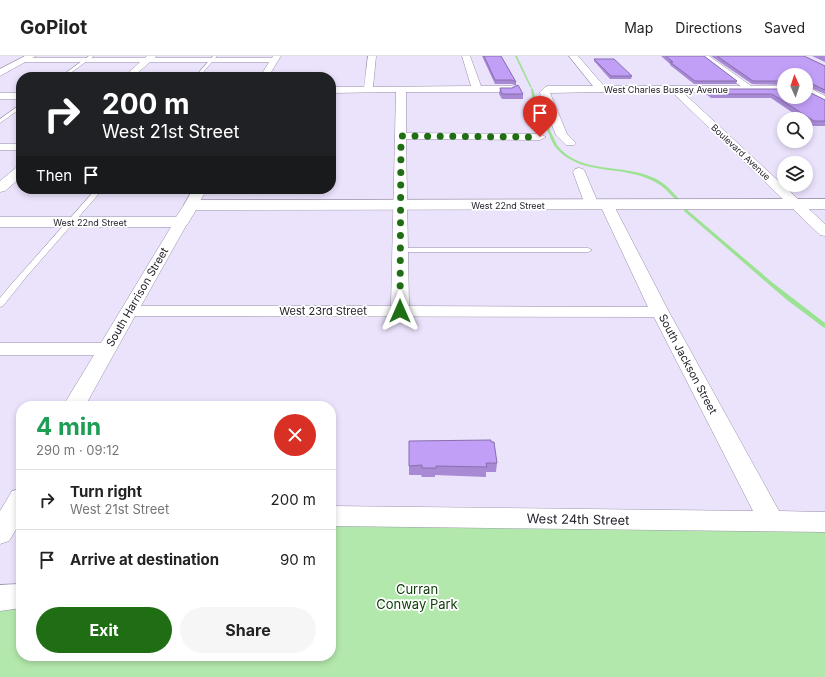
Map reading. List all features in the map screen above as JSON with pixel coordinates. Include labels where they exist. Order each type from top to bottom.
[{"type":"street","points":[[368,90],[372,56]]},
{"type":"street","points":[[466,56],[477,89]]},
{"type":"street","points":[[573,56],[601,89]]},
{"type":"street","points":[[704,56],[749,88]]},
{"type":"street","points":[[6,60],[29,58],[276,58]]},
{"type":"street","points":[[0,73],[29,58]]},
{"type":"street","points":[[134,72],[150,58]]},
{"type":"street","points":[[267,72],[276,58]]},
{"type":"street","name":"West Charles Bussey Avenue","points":[[570,143],[562,135],[544,94],[548,89],[777,88]]},
{"type":"street","points":[[336,90],[512,89]]},
{"type":"street","name":"Boulevard Avenue","points":[[674,89],[825,232]]},
{"type":"street","points":[[813,89],[825,89]]},
{"type":"street","points":[[400,311],[401,90]]},
{"type":"street","points":[[813,93],[825,101]]},
{"type":"street","points":[[0,96],[16,96]]},
{"type":"street","points":[[401,136],[540,137]]},
{"type":"street","points":[[0,147],[16,147]]},
{"type":"street","name":"South Jackson Street","points":[[579,172],[660,312],[772,522]]},
{"type":"street","points":[[0,188],[16,174]]},
{"type":"street","name":"South Harrison Street","points":[[77,401],[197,194]]},
{"type":"street","name":"West 22nd Street","points":[[190,205],[825,204]]},
{"type":"street","name":"West 22nd Street","points":[[0,222],[181,222]]},
{"type":"street","name":"West 23rd Street","points":[[129,311],[660,312]]},
{"type":"street","points":[[0,349],[107,349]]},
{"type":"street","points":[[0,534],[16,507]]},
{"type":"street","name":"West 24th Street","points":[[336,516],[825,522]]},
{"type":"street","points":[[0,598],[16,596]]},
{"type":"lane","points":[[69,72],[90,58]]},
{"type":"lane","points":[[201,72],[213,58]]},
{"type":"lane","points":[[0,121],[16,110]]},
{"type":"lane","points":[[0,304],[96,194]]},
{"type":"lane","points":[[400,250],[588,250]]},
{"type":"green space","name":"Curran Conway Park","points":[[336,515],[825,524],[825,677],[0,677],[0,598],[16,596],[16,661],[336,661]]},
{"type":"building","points":[[484,56],[501,56],[516,82],[512,80],[495,80]]},
{"type":"building","points":[[666,56],[704,56],[737,81],[695,81],[670,62],[673,62]]},
{"type":"building","points":[[717,56],[804,56],[825,66],[825,90],[813,84],[813,68],[777,68],[777,81],[753,81]]},
{"type":"building","points":[[594,59],[614,59],[632,76],[611,76]]},
{"type":"building","points":[[518,85],[523,94],[502,94],[500,88],[512,88]]},
{"type":"building","points":[[707,89],[777,89],[777,97],[772,94],[712,94]]},
{"type":"building","points":[[813,94],[825,100],[825,121],[813,120],[813,112],[800,112],[788,104],[813,104]]},
{"type":"building","points":[[491,440],[491,442],[494,442],[497,463],[486,463],[487,467],[436,466],[436,468],[422,468],[422,465],[409,466],[409,441]]},
{"type":"waterway","points":[[516,56],[531,87]]},
{"type":"waterway","points":[[532,89],[536,103],[552,138],[560,150],[572,160],[587,165],[636,173],[652,178],[666,187],[678,200]]},
{"type":"waterway","points":[[685,210],[771,284],[825,326]]},
{"type":"route","points":[[400,311],[401,136],[540,137]]}]
